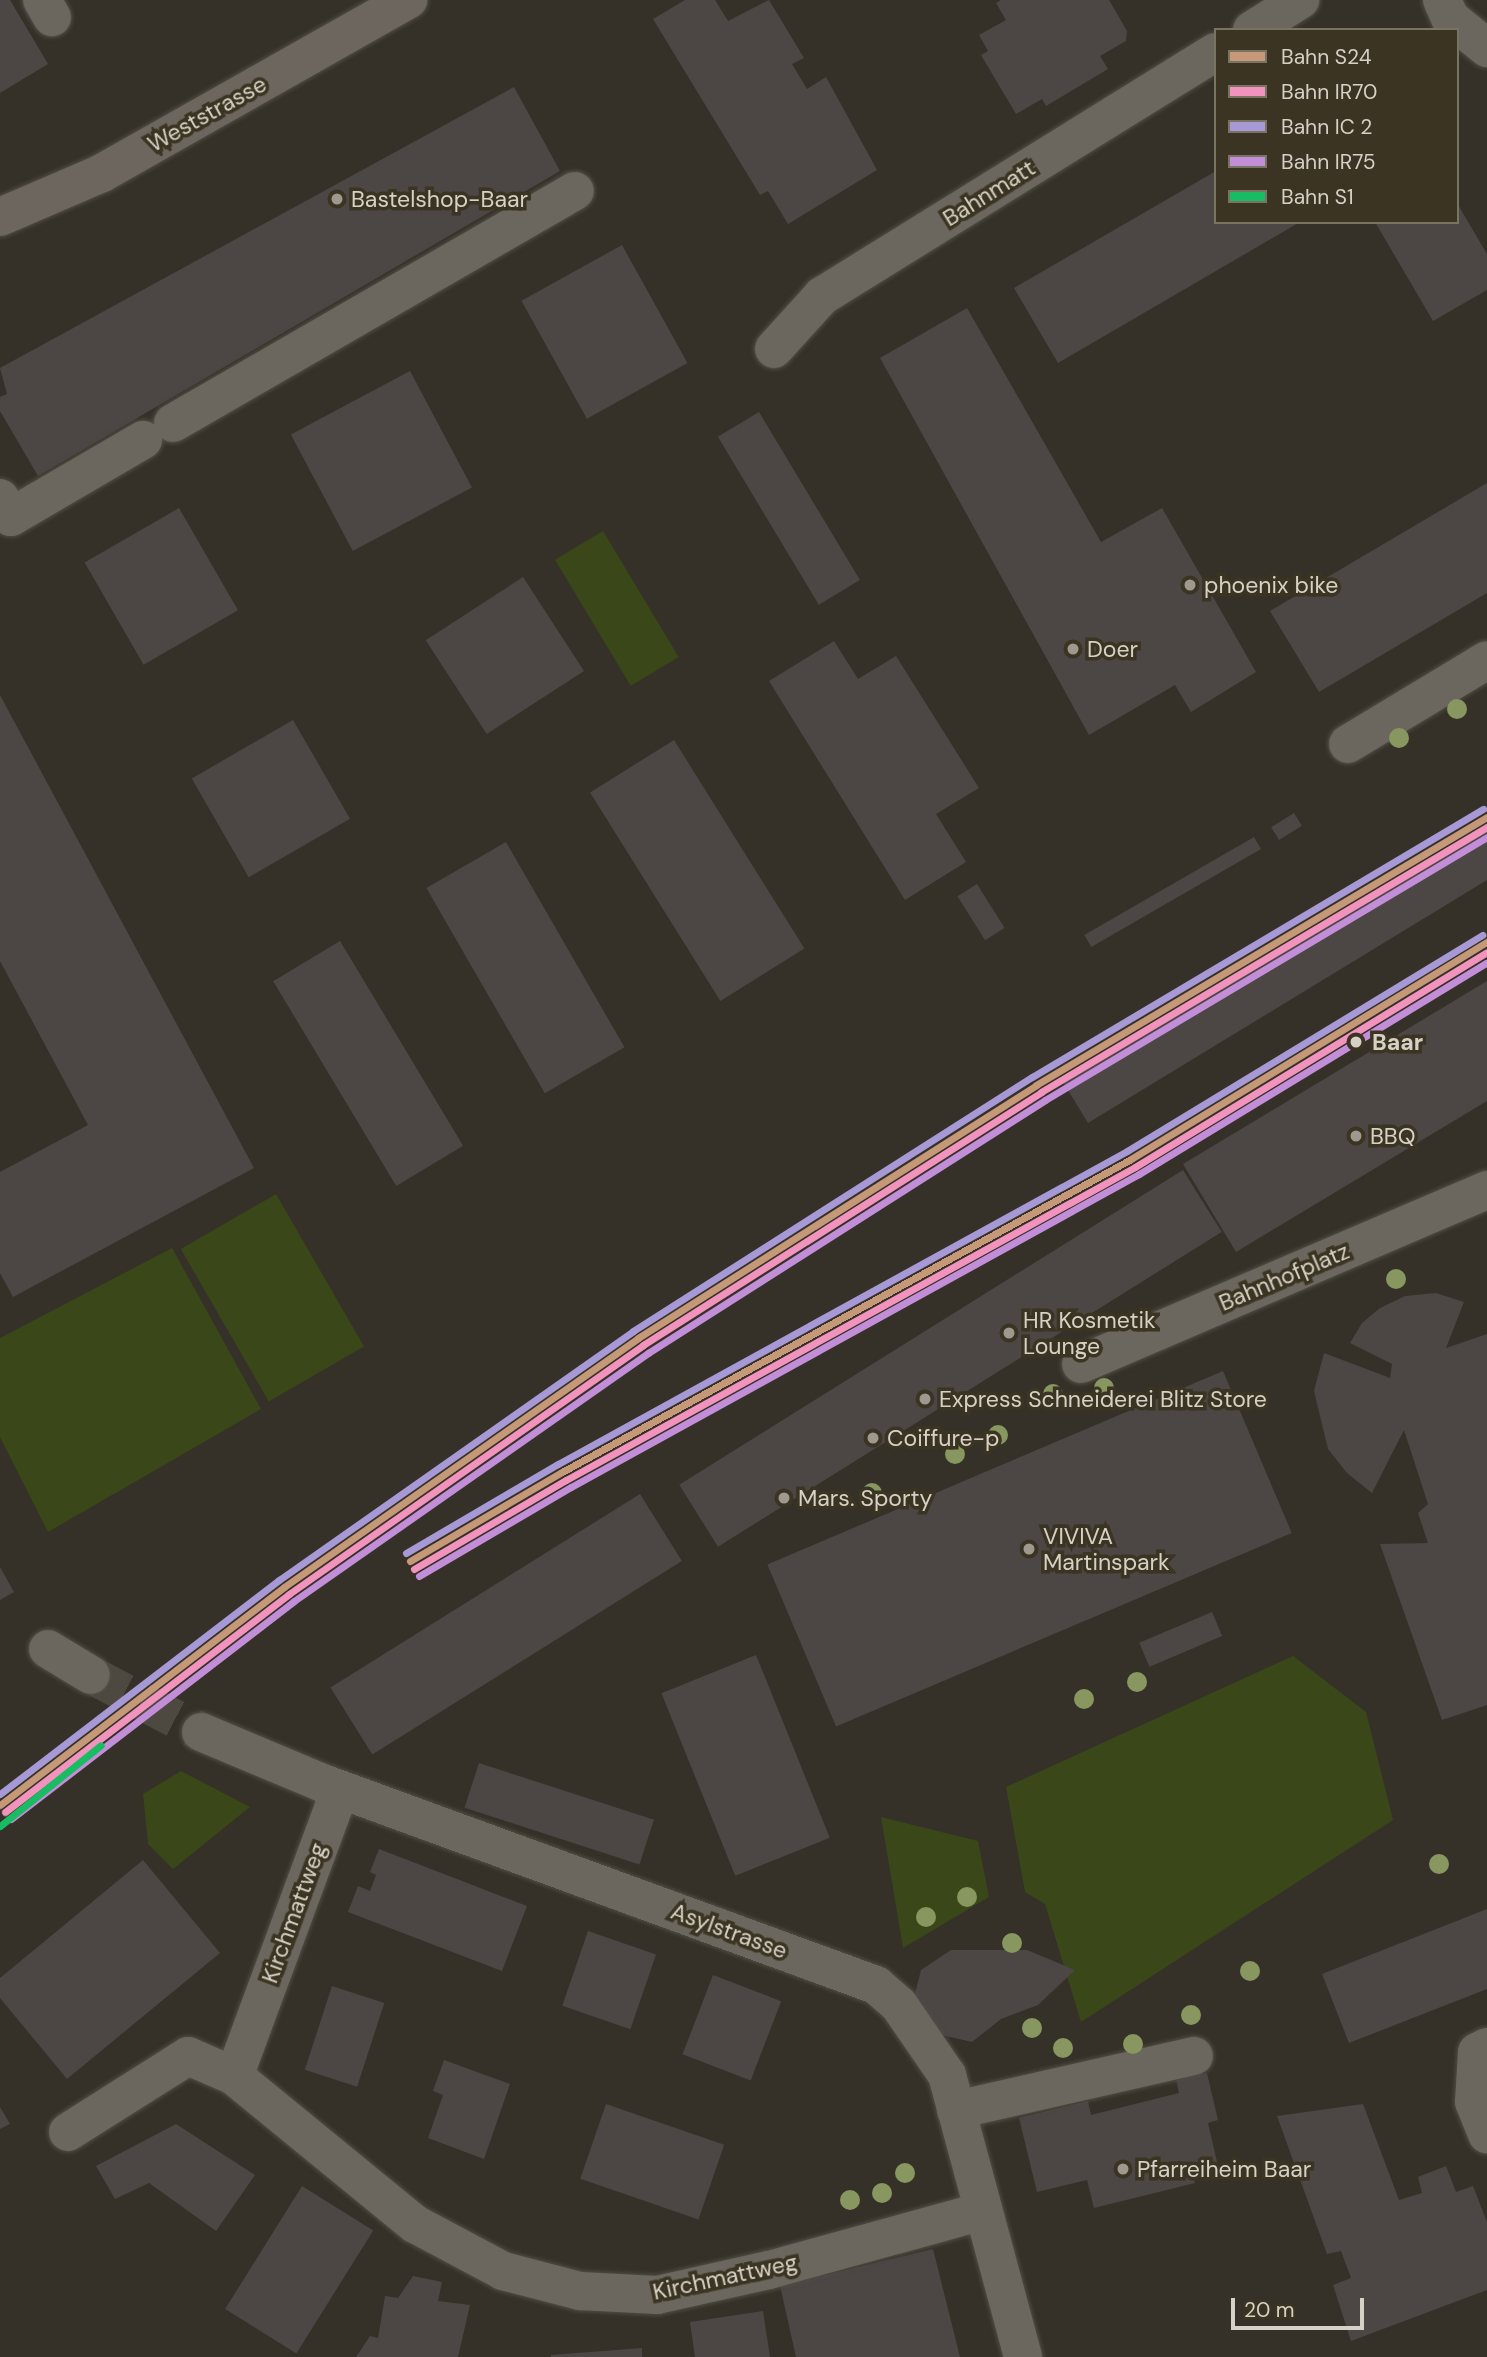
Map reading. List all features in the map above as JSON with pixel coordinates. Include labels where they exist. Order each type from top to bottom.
[{"type":"main road","name":"Weststrasse","points":[[0,217],[102,173],[408,0]]},
{"type":"street","points":[[1255,28],[1300,0]]},
{"type":"street","points":[[1442,0],[1451,18],[1487,48]]},
{"type":"street","name":"Bahnmatt","points":[[774,349],[822,296],[1214,53]]},
{"type":"street","points":[[0,498],[11,517],[575,191]]},
{"type":"street","points":[[1348,744],[1487,660]]},
{"type":"street","name":"Bahnhofplatz","points":[[1081,1364],[1487,1190]]},
{"type":"street","points":[[48,1649],[91,1675]]},
{"type":"street","name":"Asylstrasse","points":[[201,1732],[340,1790],[876,1985],[900,2005],[927,2041],[947,2075],[1023,2357]]},
{"type":"street","name":"Kirchmattweg","points":[[234,2076],[340,1790]]},
{"type":"street","points":[[1487,2047],[1477,2052],[1474,2102],[1487,2135]]},
{"type":"street","name":"Kirchmattweg","points":[[68,2132],[188,2056],[234,2076],[415,2224],[503,2271],[580,2291],[657,2295],[983,2211]]},
{"type":"street","points":[[956,2110],[1194,2056]]},
{"type":"green space","points":[[603,531],[679,657],[631,686],[555,560]]},
{"type":"green space","points":[[276,1194],[364,1346],[269,1401],[181,1249]]},
{"type":"green space","points":[[172,1248],[261,1409],[48,1532],[0,1437],[0,1338]]},
{"type":"green space","points":[[1293,1656],[1366,1712],[1393,1820],[1081,2022],[1045,1904],[1025,1892],[1006,1787]]},
{"type":"green space","points":[[181,1771],[250,1807],[173,1869],[148,1844],[143,1794]]},
{"type":"green space","points":[[881,1817],[978,1841],[989,1897],[903,1948]]},
{"type":"building","points":[[0,0],[10,0],[48,64],[0,93]]},
{"type":"building","points":[[685,0],[715,0],[728,21],[769,0],[804,58],[792,64],[807,89],[826,77],[877,170],[788,224],[768,191],[760,195],[653,19]]},
{"type":"building","points":[[1001,0],[1109,0],[1127,31],[1126,41],[1100,56],[1108,69],[1046,106],[1042,99],[1016,114],[981,55],[988,51],[979,35],[1006,20],[996,3]]},
{"type":"building","points":[[514,87],[560,171],[38,476],[0,411],[0,397],[7,394],[0,368]]},
{"type":"building","points":[[1214,172],[1214,224],[1297,224],[1058,363],[1014,288]]},
{"type":"building","points":[[1459,206],[1487,254],[1487,290],[1433,321],[1376,224],[1459,224]]},
{"type":"building","points":[[622,245],[687,363],[587,419],[521,301]]},
{"type":"building","points":[[967,308],[1101,542],[1162,508],[1256,672],[1191,712],[1175,685],[1089,735],[880,358]]},
{"type":"building","points":[[410,371],[472,488],[353,551],[291,434]]},
{"type":"building","points":[[759,412],[860,580],[819,605],[718,437]]},
{"type":"building","points":[[1487,483],[1487,593],[1319,692],[1270,611]]},
{"type":"building","points":[[179,508],[238,610],[144,665],[85,562]]},
{"type":"building","points":[[523,577],[584,671],[487,734],[426,640]]},
{"type":"building","points":[[834,641],[858,679],[896,656],[979,788],[936,814],[966,862],[905,900],[769,681]]},
{"type":"building","points":[[0,695],[254,1168],[13,1297],[0,1273],[0,1172],[88,1125],[0,961]]},
{"type":"building","points":[[293,720],[350,819],[249,877],[192,778]]},
{"type":"building","points":[[674,740],[804,949],[720,1001],[590,792]]},
{"type":"building","points":[[1294,813],[1302,826],[1279,840],[1271,827]]},
{"type":"building","points":[[1487,830],[1487,880],[1088,1123],[1063,1082]]},
{"type":"building","points":[[1254,837],[1261,849],[1091,947],[1084,935]]},
{"type":"building","points":[[506,842],[624,1047],[545,1093],[426,888]]},
{"type":"building","points":[[977,884],[1005,928],[985,940],[957,896]]},
{"type":"building","points":[[340,941],[463,1146],[396,1186],[273,981]]},
{"type":"building","points":[[1487,981],[1487,1101],[1236,1252],[1183,1164]]},
{"type":"building","points":[[1183,1170],[1222,1232],[718,1547],[679,1485]]},
{"type":"building","points":[[1436,1293],[1464,1302],[1446,1348],[1487,1334],[1487,1705],[1442,1720],[1380,1544],[1428,1543],[1418,1513],[1428,1504],[1404,1430],[1372,1493],[1347,1473],[1328,1449],[1314,1391],[1324,1353],[1390,1378],[1392,1364],[1350,1343],[1362,1323],[1380,1308],[1405,1296]]},
{"type":"building","name":"VIVIVA Martinspark","points":[[1223,1371],[1292,1533],[836,1726],[767,1564]]},
{"type":"building","points":[[640,1494],[682,1561],[372,1754],[330,1687]]},
{"type":"building","points":[[0,1567],[14,1592],[0,1600]]},
{"type":"building","points":[[1212,1612],[1222,1636],[1149,1667],[1139,1643]]},
{"type":"building","points":[[756,1655],[830,1838],[735,1876],[661,1693]]},
{"type":"building","points":[[479,1763],[654,1820],[639,1865],[464,1808]]},
{"type":"building","points":[[379,1849],[527,1906],[502,1971],[348,1912],[358,1886],[370,1891],[376,1875],[370,1872]]},
{"type":"building","points":[[143,1860],[220,1953],[67,2079],[0,1998],[0,1978]]},
{"type":"building","points":[[1487,1909],[1487,1989],[1349,2043],[1322,1974]]},
{"type":"building","points":[[588,1931],[656,1954],[630,2029],[562,2006]]},
{"type":"building","points":[[951,1950],[1027,1950],[1075,1970],[1038,2005],[1001,2019],[972,2042],[933,2033],[912,2005],[921,1970]]},
{"type":"building","points":[[713,1975],[781,2001],[751,2081],[683,2054]]},
{"type":"building","points":[[332,1986],[384,2003],[357,2087],[305,2070]]},
{"type":"building","points":[[444,2060],[510,2084],[484,2159],[428,2138],[443,2095],[433,2091]]},
{"type":"building","points":[[1207,2073],[1218,2120],[1208,2123],[1218,2166],[1192,2172],[1195,2183],[1094,2208],[1087,2180],[1037,2192],[1019,2118],[1088,2101],[1091,2115],[1179,2093],[1176,2080]]},
{"type":"building","points":[[606,2104],[724,2145],[698,2219],[580,2179]]},
{"type":"building","points":[[1363,2104],[1399,2200],[1422,2193],[1418,2177],[1446,2166],[1456,2192],[1473,2186],[1487,2222],[1487,2290],[1351,2341],[1333,2285],[1351,2278],[1341,2251],[1327,2254],[1277,2116]]},
{"type":"building","points":[[0,2107],[10,2124],[0,2129]]},
{"type":"building","points":[[176,2124],[255,2175],[216,2231],[149,2183],[115,2199],[96,2166]]},
{"type":"building","points":[[302,2186],[373,2231],[296,2353],[225,2309]]},
{"type":"building","points":[[933,2249],[960,2357],[796,2357],[780,2286]]},
{"type":"building","points":[[413,2276],[442,2282],[438,2301],[470,2305],[458,2357],[356,2357],[370,2336],[378,2338],[385,2296],[398,2298]]},
{"type":"building","points":[[763,2311],[770,2357],[695,2357],[690,2322]]},
{"type":"building","points":[[642,2348],[642,2357],[551,2357],[551,2355]]},
{"type":"tunnel","points":[[91,1675],[201,1732]]},
{"type":"rail line","name":"S24","points":[[0,1805],[284,1587],[638,1338],[1036,1085],[1487,817]]},
{"type":"rail line","name":"IR70","points":[[5,1812],[289,1594],[643,1345],[1041,1092],[1487,827]]},
{"type":"rail line","name":"IR75","points":[[11,1819],[294,1601],[648,1353],[1045,1100],[1487,837]]},
{"type":"rail line","name":"S24","points":[[410,1561],[562,1472],[1131,1159],[1487,942]]},
{"type":"rail line","name":"IR70","points":[[414,1569],[566,1480],[1135,1167],[1487,952]]},
{"type":"rail line","name":"IR75","points":[[419,1576],[571,1487],[1139,1174],[1487,962]]},
{"type":"rail line","name":"S1","points":[[0,1826],[101,1745]]},
{"type":"transit line","points":[[0,1794],[279,1580],[633,1331],[1032,1077],[1483,809]]},
{"type":"transit line","points":[[406,1553],[558,1464],[1127,1151],[1482,935]]},
{"type":"place","name":"Bastelshop-Baar","points":[[337,199]]},
{"type":"place","name":"phoenix bike","points":[[1190,585]]},
{"type":"place","name":"Doer","points":[[1073,649]]},
{"type":"place","name":"Baar","points":[[1356,1042]]},
{"type":"place","name":"BBQ","points":[[1356,1136]]},
{"type":"place","name":"HR Kosmetik Lounge","points":[[1009,1333]]},
{"type":"place","name":"Express Schneiderei Blitz Store","points":[[925,1399]]},
{"type":"place","name":"Coiffure-p","points":[[873,1438]]},
{"type":"place","name":"Mars. Sporty","points":[[784,1498]]},
{"type":"place","name":"VIVIVA Martinspark","points":[[1029,1549]]},
{"type":"place","name":"Pfarreiheim Baar","points":[[1123,2169]]}]
